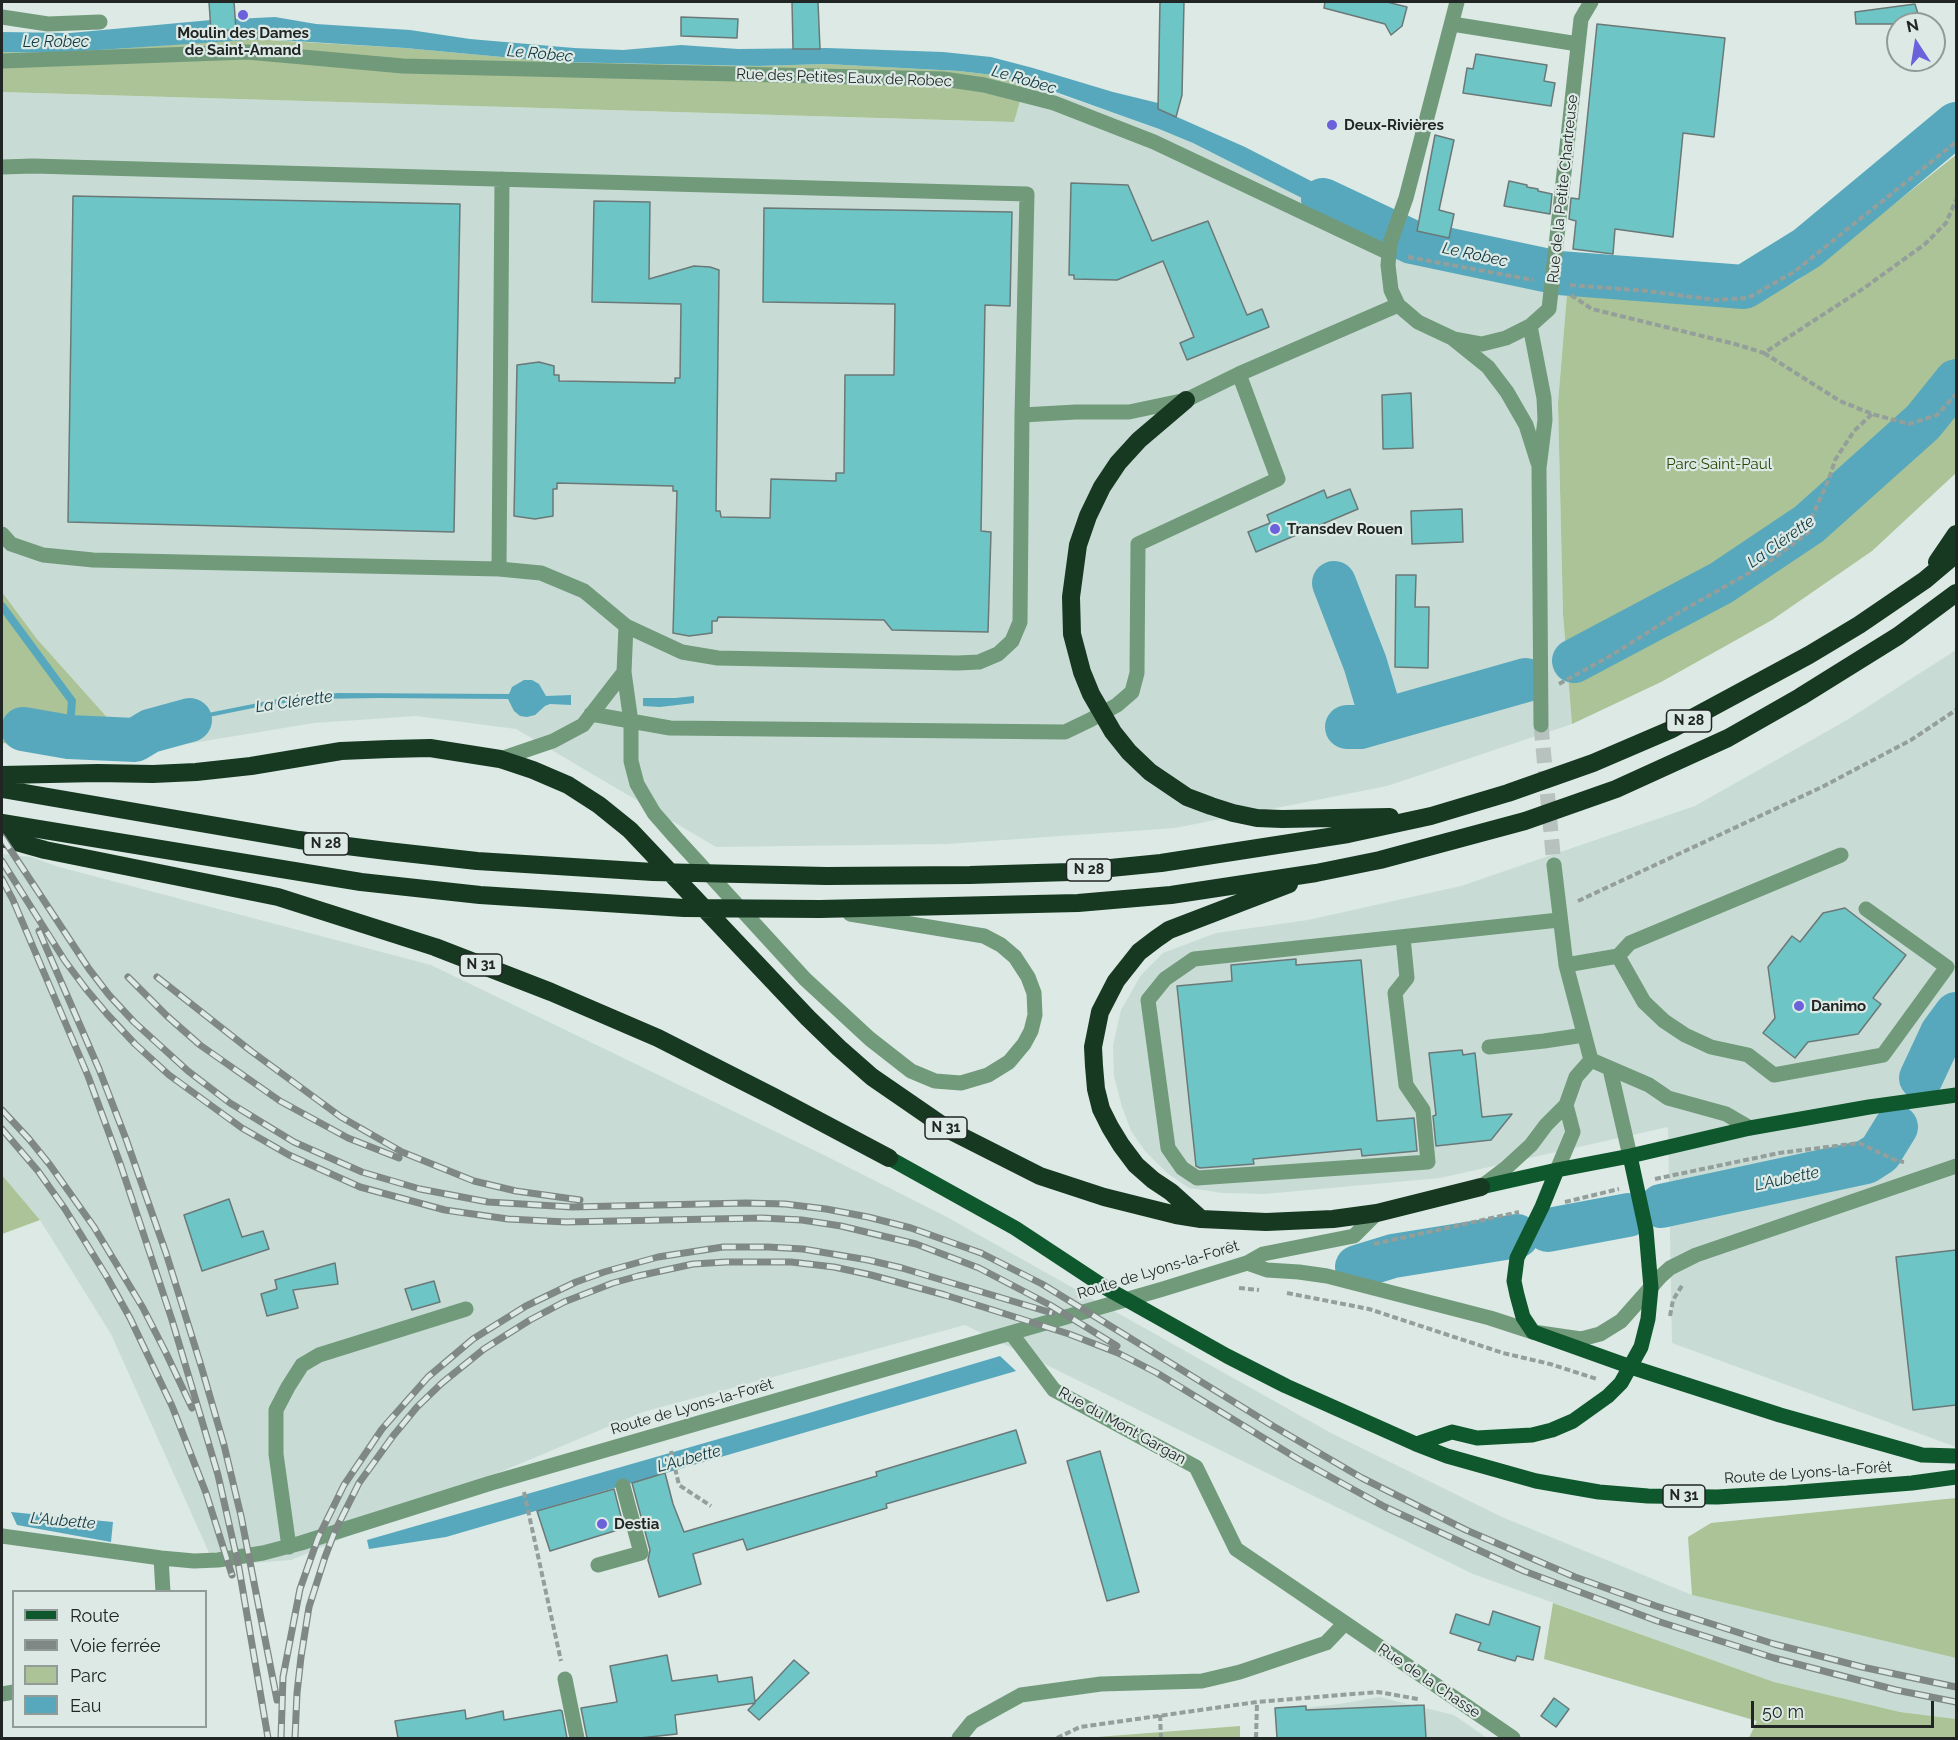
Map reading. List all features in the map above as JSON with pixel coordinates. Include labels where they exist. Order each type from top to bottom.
[{"type":"highway","points":[[1186,400],[1139,440],[1118,463],[1102,487],[1088,516],[1078,545],[1071,597],[1072,634],[1082,672],[1113,732],[1143,766],[1169,786],[1187,797],[1233,813],[1257,818],[1282,819],[1431,816]]},
{"type":"highway","points":[[1925,580],[1956,534]]},
{"type":"highway","name":"N 28","points":[[2,789],[299,840],[477,861],[653,872],[958,875],[1070,872],[1161,863],[1348,834],[1431,816],[1508,793],[1593,763],[1670,730],[1809,655],[1860,625],[1925,580],[1956,554]]},
{"type":"highway","name":"N 28","points":[[2,823],[361,882],[480,895],[684,908],[820,909],[1078,903],[1171,895],[1316,873],[1380,860],[1462,840],[1617,789],[1728,738],[1800,697],[1898,636],[1956,593]]},
{"type":"highway","name":"N 31","points":[[2,775],[196,772],[251,766],[341,751],[389,749],[430,748],[500,759],[568,785],[599,805],[630,830],[839,1048],[872,1077],[949,1130],[1040,1176],[1138,1206],[1201,1219],[1266,1222],[1333,1219],[1377,1213],[1481,1187]]},
{"type":"highway","name":"N 31","points":[[2,838],[45,850],[278,897],[435,947],[551,992],[658,1038],[889,1158]]},
{"type":"highway","points":[[1201,1219],[1136,1165],[1121,1145],[1101,1109],[1096,1089],[1093,1047],[1100,1012],[1116,981],[1139,952],[1169,930],[1316,873]]},
{"type":"main road","name":"N 31","points":[[1481,1187],[1750,1128],[1869,1107],[1956,1095]]},
{"type":"main road","points":[[1416,1444],[1452,1432],[1477,1438],[1532,1435],[1552,1430],[1573,1421],[1608,1396],[1621,1383],[1641,1347],[1648,1319],[1651,1288],[1646,1230],[1630,1156]]},
{"type":"main road","name":"N 31","points":[[889,1158],[1015,1228],[1106,1288],[1227,1356],[1286,1386],[1416,1444]]},
{"type":"main road","points":[[1557,1170],[1517,1258],[1514,1281],[1523,1317],[1533,1332],[1631,1368],[1780,1415],[1922,1455],[1956,1456]]},
{"type":"main road","name":"Route de Lyons-la-Forêt","points":[[1416,1444],[1447,1456],[1536,1481],[1599,1492],[1648,1496],[1717,1497],[1787,1493],[1912,1483],[1956,1476]]},
{"type":"street","points":[[1022,415],[1130,412],[1186,400],[1239,374],[1398,305],[1390,290],[1388,265],[1390,248],[1457,2]]},
{"type":"street","name":"Rue de la Petite Chartreuse","points":[[1452,338],[1482,344],[1506,338],[1530,326],[1550,309],[1581,19],[1591,2]]},
{"type":"street","points":[[2,17],[48,24],[100,22]]},
{"type":"street","points":[[1452,24],[1578,44]]},
{"type":"street","name":"Rue des Petites Eaux de Robec","points":[[2,61],[247,52],[403,66],[943,80],[984,85],[1054,103],[1154,142],[1390,248]]},
{"type":"street","points":[[2,167],[33,166],[1027,194],[1020,622],[1012,641],[998,654],[979,662],[718,658],[682,652],[626,626],[584,591],[541,573],[499,569],[93,560],[43,555],[11,544],[2,534]]},
{"type":"street","points":[[499,569],[502,179]]},
{"type":"street","name":"Rue de la Petite Chartreuse","points":[[1398,305],[1418,322],[1452,338],[1488,367],[1507,392],[1526,425],[1539,468]]},
{"type":"street","name":"Rue de la Petite Chartreuse","points":[[1530,326],[1544,398],[1545,420],[1539,468],[1541,725]]},
{"type":"street","points":[[591,714],[670,728],[1065,732],[1117,705],[1132,692],[1137,673],[1138,544],[1278,479],[1239,374]]},
{"type":"street","points":[[626,626],[624,672],[631,722],[631,761],[637,784],[654,813],[805,979],[890,1056],[911,1071],[935,1081],[961,1083],[988,1075],[1009,1062],[1024,1044],[1031,1031],[1035,1015],[1034,993],[1028,976],[1015,957],[1001,945],[984,936],[956,930],[820,909]]},
{"type":"street","points":[[500,759],[553,741],[583,725],[624,672]]},
{"type":"street","points":[[1566,965],[1618,956],[1630,943],[1841,855]]},
{"type":"street","points":[[1554,865],[1566,965],[1591,1060],[1649,1085],[1668,1098],[1726,1114],[1750,1128]]},
{"type":"street","points":[[1618,956],[1644,1002],[1664,1021],[1685,1035],[1711,1047],[1748,1055],[1774,1075],[1883,1055],[1947,967],[1866,909]]},
{"type":"street","points":[[1403,937],[1407,978],[1395,993],[1396,1004],[1406,1085],[1423,1110],[1428,1162],[1197,1178],[1182,1168],[1168,1148],[1148,1000],[1165,979],[1194,959],[1403,937],[1559,915]]},
{"type":"street","points":[[1489,1047],[1584,1035]]},
{"type":"street","points":[[1481,1187],[1515,1160],[1566,1105],[1576,1077],[1591,1060]]},
{"type":"street","points":[[1610,1069],[1630,1156]]},
{"type":"street","points":[[1557,1170],[1573,1132],[1566,1105]]},
{"type":"street","points":[[1247,1263],[1267,1270],[1327,1276],[1490,1318],[1533,1332],[1581,1339],[1600,1334],[1621,1321],[1670,1268],[1696,1255],[1956,1166]]},
{"type":"street","name":"Route de Lyons-la-Forêt","points":[[2,1536],[194,1561],[218,1560],[289,1547],[519,1475],[1247,1263],[1263,1254],[1354,1236],[1377,1213]]},
{"type":"street","points":[[289,1547],[276,1454],[276,1410],[302,1365],[319,1355],[466,1309]]},
{"type":"street","name":"Rue du Mont Gargan","points":[[1011,1333],[1054,1390],[1196,1467],[1236,1549],[1345,1623]]},
{"type":"street","points":[[598,1565],[640,1553],[623,1486]]},
{"type":"street","points":[[161,1558],[163,1590]]},
{"type":"street","points":[[959,1738],[972,1722],[1021,1695],[1101,1684],[1202,1681],[1240,1672],[1326,1643],[1345,1623]]},
{"type":"street","name":"Rue de la Chasse","points":[[1345,1623],[1513,1738]]},
{"type":"street","points":[[566,1679],[577,1738]]},
{"type":"path","points":[[1390,248],[1552,283],[1647,291],[1716,300],[1748,298],[1794,272],[1956,142]]},
{"type":"path","points":[[1764,353],[1867,286],[1925,244],[1946,223],[1956,200]]},
{"type":"path","points":[[1552,283],[1592,309],[1764,353],[1840,401],[1872,414],[1909,424],[1937,415],[1956,394]]},
{"type":"path","points":[[1540,695],[1770,561],[1809,532],[1813,514],[1835,460],[1844,444],[1872,414]]},
{"type":"path","points":[[1559,915],[1648,869],[1822,786],[1911,740],[1956,710]]},
{"type":"path","points":[[1367,1247],[1676,1174],[1779,1153],[1859,1143],[1897,1161]]},
{"type":"path","points":[[1669,1321],[1673,1300],[1687,1279]]},
{"type":"path","points":[[1232,1287],[1267,1291]]},
{"type":"path","points":[[1278,1292],[1369,1309],[1481,1346],[1601,1380]]},
{"type":"path","points":[[676,1471],[679,1485],[711,1506]]},
{"type":"path","points":[[519,1475],[566,1679]]},
{"type":"path","points":[[1057,1738],[1080,1727],[1257,1702],[1378,1692],[1421,1699]]},
{"type":"path","points":[[1256,1738],[1257,1702]]},
{"type":"path","points":[[1160,1715],[1161,1738]]},
{"type":"shaded area","points":[[1025,83],[1189,141],[1375,235],[1567,294],[1558,403],[1563,614],[1572,724],[1387,786],[1175,828],[947,844],[716,847],[516,729],[416,716],[314,723],[138,752],[37,639],[2,592],[2,92],[1013,122]]},
{"type":"shaded area","points":[[1956,650],[1956,1447],[1672,1343],[1668,1127],[1440,1178],[1265,1194],[1222,1193],[1189,1188],[1167,1173],[1145,1151],[1131,1131],[1114,1076],[1113,1046],[1121,1010],[1141,975],[1163,953],[1216,933],[1308,920],[1461,886],[1695,806],[1847,720]]},
{"type":"shaded area","points":[[2,854],[31,857],[59,867],[431,965],[947,1217],[1331,1433],[1502,1517],[1692,1595],[1956,1658],[1956,1719],[1900,1712],[1774,1682],[1473,1574],[965,1325],[643,1412],[291,1560],[215,1566],[111,1334],[40,1220],[2,1175]]},
{"type":"shaded area","points":[[1379,1697],[1454,1715],[1487,1738],[1279,1738],[1279,1711]]},
{"type":"green space","points":[[252,39],[405,48],[556,62],[758,66],[826,64],[959,71],[993,75],[1025,83],[1014,122],[2,92],[2,52],[55,53]]},
{"type":"green space","name":"Parc Saint-Paul","points":[[1956,155],[1956,473],[1872,551],[1772,620],[1661,682],[1572,724],[1563,614],[1558,403],[1567,294],[1647,296],[1748,307],[1798,280]]},
{"type":"green space","points":[[2,592],[37,639],[138,752],[2,743]]},
{"type":"green space","points":[[2,1175],[40,1220],[2,1234]]},
{"type":"green space","points":[[1956,1498],[1956,1658],[1692,1595],[1688,1537],[1711,1523]]},
{"type":"green space","points":[[1553,1603],[1774,1682],[1900,1712],[1956,1719],[1956,1738],[1749,1738],[1757,1721],[1544,1659]]},
{"type":"green space","points":[[1240,1726],[1240,1738],[1084,1738]]},
{"type":"water","points":[[275,17],[316,24],[410,30],[470,39],[574,48],[623,50],[681,45],[738,49],[827,48],[943,52],[991,57],[1158,103],[1159,109],[1245,147],[1379,216],[1375,235],[1193,143],[1036,85],[993,75],[826,64],[758,66],[556,62],[405,48],[262,39],[55,53],[2,52],[2,32],[70,33],[211,20],[236,29],[235,19]]},
{"type":"water","points":[[524,680],[532,680],[539,684],[546,696],[571,695],[571,705],[550,704],[535,715],[527,717],[520,716],[514,711],[508,699],[315,699],[263,706],[204,718],[151,734],[139,743],[131,736],[198,715],[283,698],[338,693],[509,694],[512,687]]},
{"type":"water","points":[[694,696],[694,703],[660,707],[643,706],[643,698]]},
{"type":"water","points":[[1000,1356],[1016,1371],[446,1537],[369,1549],[367,1540]]},
{"type":"water","points":[[11,1512],[113,1522],[111,1542],[17,1525]]},
{"type":"building","name":"Moulin des Dames de Saint-Amand","points":[[209,2],[234,2],[236,30],[211,31]]},
{"type":"building","points":[[792,2],[818,2],[820,49],[793,49]]},
{"type":"building","points":[[1160,2],[1184,2],[1182,95],[1176,117],[1158,109]]},
{"type":"building","points":[[1325,2],[1387,2],[1407,7],[1402,26],[1391,35],[1385,24],[1324,8]]},
{"type":"building","points":[[1915,4],[1917,12],[1886,12],[1886,24],[1856,24],[1855,12]]},
{"type":"building","points":[[681,17],[738,19],[737,38],[681,36]]},
{"type":"building","points":[[1597,24],[1725,38],[1714,137],[1683,133],[1673,237],[1615,229],[1613,254],[1573,249],[1576,221],[1569,219],[1571,198],[1579,199]]},
{"type":"building","points":[[1476,54],[1547,65],[1544,81],[1555,83],[1551,106],[1463,93],[1467,68],[1473,69]]},
{"type":"building","points":[[1435,135],[1454,140],[1439,210],[1454,214],[1449,238],[1417,231]]},
{"type":"building","points":[[1509,181],[1552,194],[1550,214],[1504,206]]},
{"type":"building","points":[[1071,183],[1128,185],[1152,241],[1208,221],[1247,315],[1262,309],[1269,327],[1187,360],[1180,343],[1194,337],[1163,261],[1117,280],[1074,279],[1074,275],[1069,275]]},
{"type":"building","points":[[73,196],[460,204],[454,532],[68,522]]},
{"type":"building","points":[[594,201],[650,202],[649,279],[694,266],[719,270],[716,511],[720,511],[721,517],[770,518],[771,479],[836,481],[836,473],[844,473],[845,375],[894,375],[895,304],[763,302],[764,208],[1012,212],[1010,306],[985,305],[981,531],[991,532],[988,632],[892,630],[884,620],[718,617],[717,621],[712,621],[712,633],[689,636],[673,633],[677,491],[673,491],[673,486],[557,483],[557,489],[553,489],[553,516],[535,519],[514,516],[517,365],[539,362],[554,366],[554,375],[559,375],[559,381],[675,383],[675,378],[680,378],[681,304],[592,302]]},
{"type":"building","points":[[1411,393],[1413,448],[1383,449],[1382,395]]},
{"type":"building","points":[[1350,489],[1358,509],[1256,552],[1248,532],[1270,523],[1267,515],[1324,490],[1327,498]]},
{"type":"building","points":[[1462,509],[1463,542],[1412,544],[1411,511]]},
{"type":"building","points":[[1396,575],[1416,575],[1415,607],[1429,607],[1428,668],[1395,667]]},
{"type":"building","points":[[1845,908],[1906,955],[1873,998],[1881,1004],[1858,1034],[1808,1042],[1795,1058],[1763,1033],[1775,1018],[1768,967],[1792,936],[1800,942],[1823,913]]},
{"type":"building","points":[[1296,959],[1296,965],[1361,960],[1377,1121],[1414,1118],[1417,1151],[1362,1156],[1361,1149],[1253,1159],[1254,1164],[1200,1168],[1196,1166],[1177,986],[1232,981],[1231,965]]},
{"type":"building","points":[[1462,1050],[1463,1055],[1475,1053],[1482,1117],[1512,1114],[1491,1140],[1436,1146],[1433,1116],[1436,1115],[1429,1053]]},
{"type":"building","points":[[229,1199],[242,1237],[263,1231],[269,1249],[202,1271],[184,1215]]},
{"type":"building","points":[[1956,1250],[1956,1405],[1913,1410],[1896,1257]]},
{"type":"building","points":[[335,1263],[338,1284],[293,1290],[298,1308],[267,1316],[261,1294],[277,1289],[275,1280]]},
{"type":"building","points":[[434,1281],[440,1302],[412,1310],[405,1289]]},
{"type":"building","points":[[1016,1430],[1026,1463],[886,1504],[887,1508],[747,1550],[743,1539],[693,1554],[701,1584],[659,1597],[648,1560],[650,1550],[632,1483],[665,1473],[673,1504],[684,1532],[877,1476],[876,1472]]},
{"type":"building","points":[[1100,1451],[1139,1592],[1107,1601],[1067,1461]]},
{"type":"building","points":[[614,1489],[624,1528],[550,1551],[537,1511]]},
{"type":"building","points":[[1493,1611],[1540,1627],[1533,1660],[1517,1656],[1515,1661],[1478,1650],[1481,1643],[1450,1633],[1456,1614],[1489,1625]]},
{"type":"building","points":[[667,1655],[672,1681],[717,1675],[718,1682],[752,1677],[755,1702],[794,1660],[809,1673],[759,1720],[748,1710],[755,1703],[675,1715],[677,1734],[640,1738],[587,1738],[581,1708],[617,1702],[610,1666]]},
{"type":"building","points":[[1554,1698],[1569,1709],[1556,1727],[1541,1716]]},
{"type":"building","points":[[1424,1705],[1426,1738],[1277,1738],[1275,1708],[1306,1706],[1306,1710]]},
{"type":"building","points":[[465,1710],[466,1719],[503,1711],[504,1720],[560,1710],[567,1738],[398,1738],[395,1721]]},
{"type":"waterway","name":"Le Robec","points":[[1323,200],[1412,242],[1559,273],[1744,287],[1807,248],[1956,124]]},
{"type":"waterway","name":"La Clérette","points":[[1574,661],[1721,583],[1809,524],[1923,422],[1956,381]]},
{"type":"waterway","points":[[1334,583],[1365,663],[1382,720]]},
{"type":"waterway","points":[[2,606],[72,701],[69,737]]},
{"type":"waterway","name":"La Clérette","points":[[1347,727],[1360,727],[1526,680]]},
{"type":"waterway","name":"La Clérette","points":[[23,729],[69,737],[135,740],[150,731],[190,720]]},
{"type":"waterway","name":"L'Aubette","points":[[1921,1078],[1942,1033],[1956,1014]]},
{"type":"waterway","name":"L'Aubette","points":[[1661,1206],[1866,1162],[1880,1153],[1896,1127]]},
{"type":"waterway","name":"L'Aubette","points":[[1548,1230],[1628,1215]]},
{"type":"waterway","name":"L'Aubette","points":[[1357,1267],[1393,1256],[1517,1236]]},
{"type":"tunnel","points":[[1541,725],[1554,865]]},
{"type":"railway","points":[[2,837],[89,969],[134,1022],[188,1071],[230,1103],[294,1142],[362,1172],[420,1189],[488,1202],[572,1207],[785,1204],[826,1209],[911,1228],[981,1253],[1042,1284],[1362,1478],[1466,1530],[1575,1577],[1774,1644],[1862,1667],[1956,1687]]},
{"type":"railway","points":[[2,861],[65,961],[86,989],[135,1044],[169,1075],[242,1128],[289,1155],[360,1187],[445,1210],[508,1219],[566,1222],[762,1218],[802,1220],[841,1226],[916,1244],[979,1268],[1050,1305],[1117,1346]]},
{"type":"railway","points":[[2,879],[88,1076],[121,1166],[172,1320],[218,1475],[239,1568],[268,1738]]},
{"type":"railway","points":[[39,931],[99,1069],[126,1139],[166,1253],[202,1369],[241,1516],[277,1700]]},
{"type":"railway","points":[[128,977],[200,1045],[280,1101],[348,1138],[399,1158]]},
{"type":"railway","points":[[157,977],[251,1051],[341,1117],[402,1152],[474,1181],[516,1191],[580,1200]]},
{"type":"railway","points":[[2,1110],[50,1165],[94,1227],[143,1308],[192,1408]]},
{"type":"railway","points":[[2,1129],[38,1171],[65,1209],[130,1318],[172,1406],[206,1493],[232,1575]]},
{"type":"railway","points":[[281,1738],[283,1677],[300,1589],[318,1538],[344,1485],[382,1429],[428,1377],[473,1339],[526,1306],[576,1282],[658,1257],[723,1247],[768,1247],[803,1249],[868,1260],[1052,1313]]},
{"type":"railway","points":[[295,1738],[297,1693],[309,1607],[325,1557],[359,1483],[417,1407],[484,1349],[564,1302],[638,1276],[693,1264],[726,1262],[791,1262],[834,1267],[945,1295],[1069,1334],[1118,1353],[1157,1373],[1298,1459],[1385,1507],[1524,1571],[1657,1621],[1774,1658],[1896,1690],[1956,1702]]},
{"type":"place","name":"Moulin des Dames de Saint-Amand","points":[[243,15]]},
{"type":"place","name":"Deux-Rivières","points":[[1332,125]]},
{"type":"place","name":"Transdev Rouen","points":[[1275,529]]},
{"type":"place","name":"Danimo","points":[[1799,1006]]},
{"type":"place","name":"Destia","points":[[602,1524]]}]
